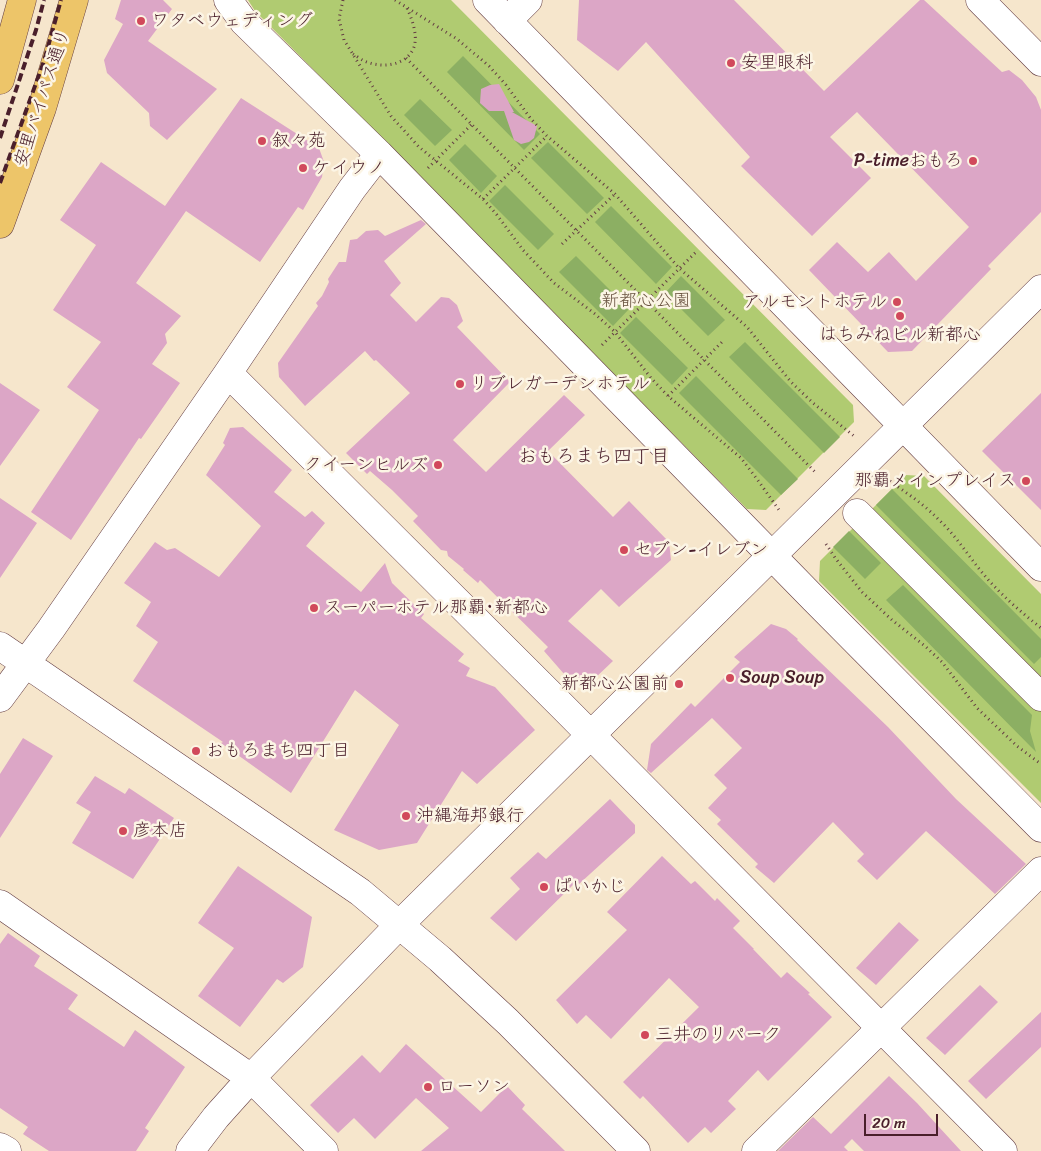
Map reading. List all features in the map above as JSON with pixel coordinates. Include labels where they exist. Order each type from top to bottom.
[{"type":"highway","points":[[0,80],[22,0]]},
{"type":"highway","name":"安里バイパス通り","points":[[0,224],[42,108],[74,0]]},
{"type":"street","points":[[216,0],[244,22],[379,154],[771,556],[1041,828]]},
{"type":"street","points":[[228,0],[244,22]]},
{"type":"street","points":[[487,0],[1041,567]]},
{"type":"street","points":[[507,20],[528,0]]},
{"type":"street","points":[[980,0],[1041,62]]},
{"type":"street","points":[[0,698],[26,664],[228,373],[352,189],[379,154]]},
{"type":"street","points":[[190,1151],[216,1117],[251,1078],[400,924],[1041,289]]},
{"type":"street","points":[[228,373],[1003,1151]]},
{"type":"street","points":[[857,513],[1041,697]]},
{"type":"street","points":[[0,646],[344,880],[400,924],[508,1022],[636,1151]]},
{"type":"street","points":[[756,1151],[1041,871]]},
{"type":"street","points":[[0,904],[251,1078],[324,1151]]},
{"type":"street","points":[[0,1147],[6,1151]]},
{"type":"path","points":[[343,0],[339,19],[344,40],[391,116],[419,147],[468,185],[482,199],[538,267],[614,332],[668,396],[741,458],[779,510]]},
{"type":"path","points":[[395,0],[458,39],[489,66],[547,136],[615,194],[679,268],[747,327],[791,382],[813,403],[854,436]]},
{"type":"path","points":[[352,53],[369,63],[386,66],[406,58],[414,46],[414,23],[407,8]]},
{"type":"path","points":[[406,58],[816,473]]},
{"type":"path","points":[[410,186],[472,124]]},
{"type":"path","points":[[482,199],[547,136]]},
{"type":"path","points":[[562,244],[615,194]]},
{"type":"path","points":[[584,364],[715,233]]},
{"type":"path","points":[[668,396],[722,342]]},
{"type":"path","points":[[890,481],[939,519],[959,541],[994,587],[1018,610],[1041,628]]},
{"type":"path","points":[[826,544],[836,560],[862,592],[942,662],[990,722],[1017,746],[1040,762]]},
{"type":"green space","name":"新都心公園","points":[[248,0],[451,0],[853,405],[854,422],[766,510],[747,509],[255,11]]},
{"type":"green space","points":[[463,56],[540,134],[524,150],[447,72]]},
{"type":"green space","points":[[420,99],[452,130],[435,146],[404,115]]},
{"type":"green space","points":[[548,142],[604,198],[587,214],[531,158]]},
{"type":"green space","points":[[465,144],[497,176],[481,193],[449,160]]},
{"type":"green space","points":[[505,185],[554,234],[538,250],[489,201]]},
{"type":"green space","points":[[611,206],[672,267],[656,284],[595,222]]},
{"type":"green space","points":[[576,256],[629,309],[613,326],[559,272]]},
{"type":"green space","points":[[681,276],[725,320],[708,336],[665,293]]},
{"type":"green space","points":[[636,317],[688,368],[672,385],[620,333]]},
{"type":"green space","points":[[745,342],[840,437],[824,453],[729,357]]},
{"type":"green space","points":[[696,376],[798,479],[781,495],[679,393]]},
{"type":"green space","points":[[906,475],[924,476],[1041,594],[1041,803],[819,581],[820,561]]},
{"type":"green space","points":[[892,489],[1041,639],[1041,657],[1034,664],[876,505]]},
{"type":"green space","points":[[849,531],[881,563],[865,579],[833,547]]},
{"type":"green space","points":[[903,585],[1032,715],[1030,731],[1036,752],[886,600]]},
{"type":"building","points":[[121,0],[163,0],[172,9],[148,41],[217,89],[167,140],[150,126],[149,113],[107,73],[104,60],[123,24],[115,19]]},
{"type":"building","points":[[579,0],[734,0],[824,91],[920,0],[924,0],[1002,72],[1009,70],[1022,80],[1036,97],[1041,110],[1041,212],[988,266],[991,269],[912,351],[888,352],[809,270],[837,242],[868,272],[889,252],[916,281],[969,227],[857,112],[830,137],[871,178],[812,236],[741,166],[750,157],[646,42],[618,71],[577,40]]},
{"type":"building","points":[[499,84],[514,112],[512,112],[537,126],[534,138],[529,142],[521,144],[514,140],[504,111],[489,111],[480,103],[481,89]]},
{"type":"building","points":[[241,98],[319,148],[324,162],[322,177],[303,210],[298,207],[260,262],[186,211],[136,283],[181,316],[165,334],[167,343],[152,364],[180,383],[141,439],[139,438],[71,540],[31,512],[99,410],[67,387],[101,342],[53,310],[96,245],[60,220],[101,162],[165,206]]},
{"type":"building","points":[[421,220],[426,224],[384,261],[401,283],[390,295],[416,322],[441,297],[449,298],[457,305],[463,321],[457,327],[510,382],[453,440],[486,472],[564,395],[585,415],[548,451],[613,517],[629,501],[669,542],[671,560],[619,607],[601,589],[568,621],[613,661],[592,681],[571,682],[544,651],[548,647],[480,580],[478,583],[448,556],[447,551],[441,550],[413,521],[418,516],[392,490],[370,471],[367,474],[346,453],[410,393],[365,351],[305,406],[279,377],[278,363],[318,306],[316,303],[322,296],[329,282],[328,279],[339,262],[346,262],[350,240],[357,239],[366,231],[378,230],[385,236]]},
{"type":"building","points":[[0,383],[40,410],[0,466]]},
{"type":"building","name":"那覇メインプレイス","points":[[1041,393],[1041,510],[982,451]]},
{"type":"building","points":[[243,427],[292,470],[274,492],[305,517],[312,511],[325,523],[306,546],[361,592],[385,563],[392,583],[424,614],[421,618],[464,654],[458,661],[470,668],[466,676],[495,687],[535,730],[477,784],[462,771],[417,843],[379,850],[334,830],[399,725],[355,690],[291,793],[221,743],[223,742],[133,681],[158,642],[136,626],[151,602],[124,583],[155,542],[167,550],[175,548],[219,577],[261,526],[206,475],[225,445],[223,443],[230,428]]},
{"type":"building","points":[[0,498],[37,523],[0,578]]},
{"type":"building","points":[[771,624],[786,629],[798,639],[888,727],[956,799],[1026,864],[995,894],[926,831],[877,880],[857,861],[864,854],[833,822],[774,883],[755,867],[758,864],[717,824],[721,820],[708,808],[727,788],[714,775],[742,748],[712,718],[651,773],[647,770],[651,744],[691,703],[695,707],[740,662],[734,657]]},
{"type":"building","points":[[23,738],[53,756],[0,838],[0,774]]},
{"type":"building","name":"彦本店","points":[[95,776],[125,794],[129,788],[174,818],[133,879],[72,843],[91,812],[76,803]]},
{"type":"building","points":[[610,799],[635,825],[635,833],[579,884],[577,881],[516,941],[490,918],[520,889],[510,878],[538,852],[546,859]]},
{"type":"building","points":[[662,856],[691,884],[695,881],[715,901],[717,898],[740,921],[733,928],[781,978],[787,972],[832,1017],[768,1081],[758,1070],[728,1101],[736,1109],[711,1133],[705,1127],[688,1143],[643,1096],[640,1099],[623,1082],[699,1007],[669,978],[611,1039],[586,1015],[577,1024],[556,1000],[627,930],[607,912]]},
{"type":"building","points":[[238,866],[312,917],[303,967],[283,983],[277,979],[240,1027],[198,996],[234,948],[198,923]]},
{"type":"building","points":[[899,922],[919,940],[876,985],[856,968]]},
{"type":"building","points":[[8,933],[40,956],[34,966],[78,995],[68,1009],[124,1047],[135,1030],[185,1067],[145,1128],[149,1131],[136,1151],[49,1151],[23,1134],[28,1127],[0,1108],[0,944]]},
{"type":"building","points":[[980,985],[998,1002],[945,1055],[926,1038]]},
{"type":"building","points":[[1041,1012],[1041,1047],[986,1099],[968,1081]]},
{"type":"building","points":[[406,1044],[481,1112],[507,1086],[525,1105],[522,1109],[565,1151],[421,1151],[449,1128],[416,1098],[375,1139],[354,1118],[338,1133],[310,1105],[362,1055],[380,1073]]},
{"type":"building","points":[[889,1076],[917,1103],[961,1151],[864,1151],[852,1139],[844,1147],[848,1151],[778,1151],[813,1117],[831,1134]]},
{"type":"railway","points":[[0,138],[44,0]]},
{"type":"railway","points":[[0,183],[44,61],[61,0]]},
{"type":"place","name":"ワタベウェディング","points":[[141,21]]},
{"type":"place","name":"安里眼科","points":[[731,63]]},
{"type":"place","name":"叙々苑","points":[[262,141]]},
{"type":"place","name":"P-timeおもろ","points":[[973,161]]},
{"type":"place","name":"ケイウノ","points":[[303,168]]},
{"type":"place","name":"アルモントホテル","points":[[897,302]]},
{"type":"place","name":"はちみねビル新都心","points":[[900,316]]},
{"type":"place","name":"リブレガーデンホテル","points":[[460,384]]},
{"type":"place","name":"クイーンヒルズ","points":[[438,465]]},
{"type":"place","name":"那覇メインプレイス","points":[[1026,481]]},
{"type":"place","name":"セブン-イレブン","points":[[624,550]]},
{"type":"place","name":"スーパーホテル那覇･新都心","points":[[314,608]]},
{"type":"place","name":"Soup Soup","points":[[730,678]]},
{"type":"place","name":"新都心公園前","points":[[679,684]]},
{"type":"place","name":"おもろまち四丁目","points":[[196,751]]},
{"type":"place","name":"沖縄海邦銀行","points":[[406,816]]},
{"type":"place","name":"彦本店","points":[[123,831]]},
{"type":"place","name":"ぱいかじ","points":[[544,887]]},
{"type":"place","name":"三井のリパーク","points":[[645,1035]]},
{"type":"place","name":"ローソン","points":[[428,1087]]},
{"type":"district","name":"おもろまち四丁目","points":[[594,457]]}]
